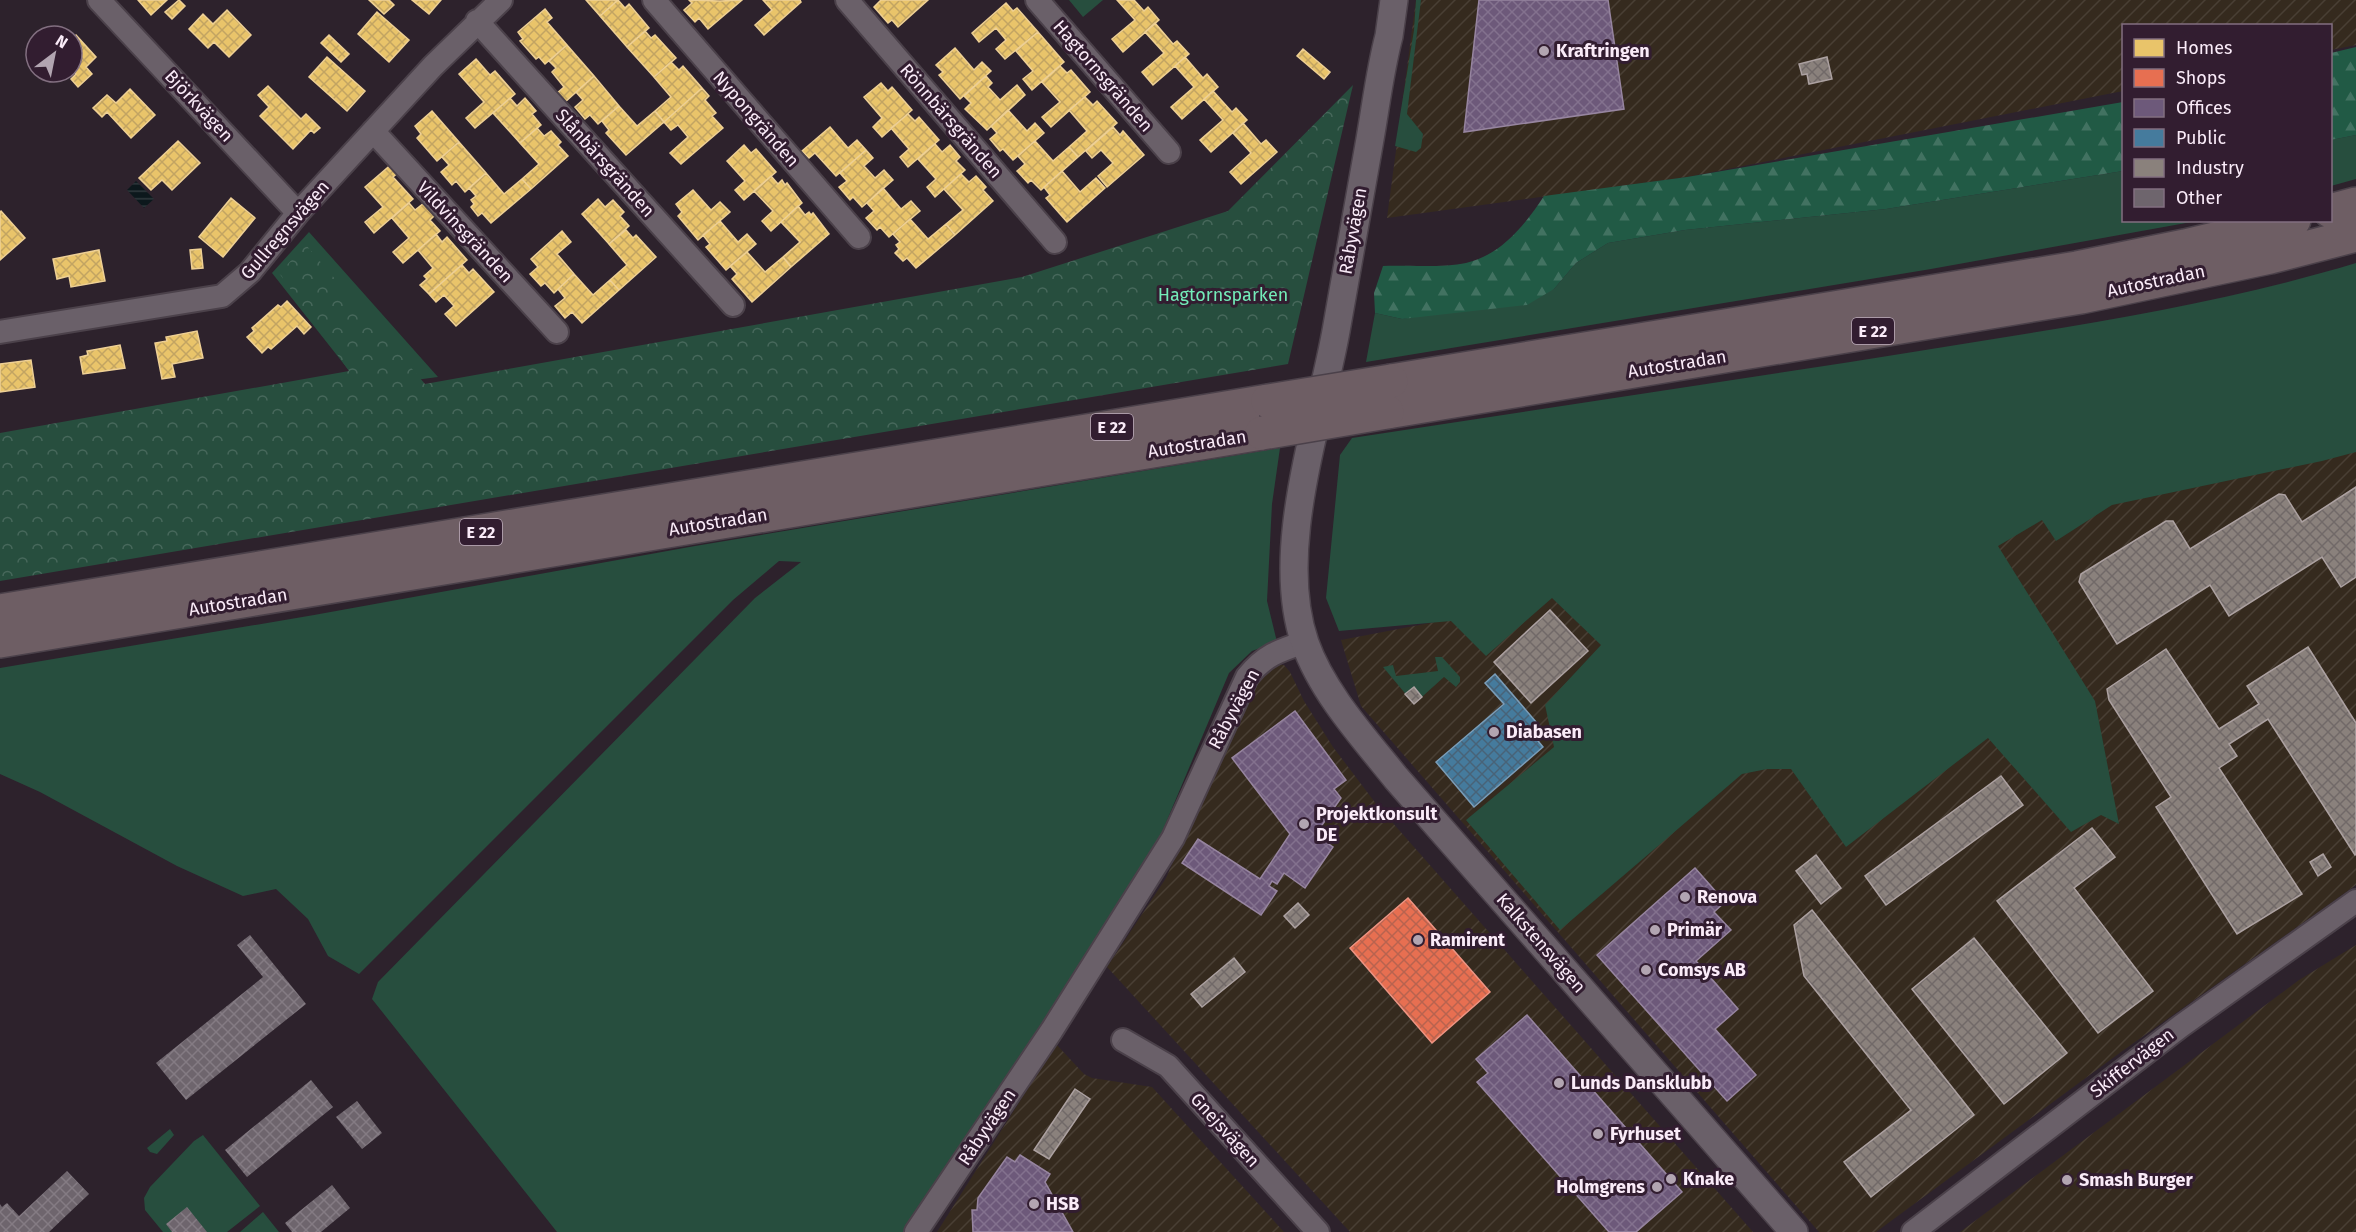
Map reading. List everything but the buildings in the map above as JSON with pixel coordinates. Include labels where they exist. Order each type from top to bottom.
[{"type":"highway","points":[[2332,211],[2356,204]]},
{"type":"highway","name":"Autostradan","points":[[0,641],[1389,396],[2077,268],[2186,246],[2286,222]]},
{"type":"highway","name":"Autostradan","points":[[1389,396],[2081,297],[2270,257],[2356,235]]},
{"type":"highway","name":"Autostradan","points":[[0,611],[1265,417]]},
{"type":"street","name":"Björkvägen","points":[[99,0],[298,213]]},
{"type":"street","name":"Nypongränden","points":[[654,0],[859,237]]},
{"type":"street","name":"Rönnbärsgränden","points":[[847,0],[1055,242]]},
{"type":"street","name":"Hagtornsgränden","points":[[1037,0],[1169,152]]},
{"type":"street","name":"Råbyvägen","points":[[916,1232],[1052,1030],[1173,838],[1246,677],[1259,662],[1271,654],[1305,642],[1299,616],[1293,559],[1297,520],[1334,340],[1394,0]]},
{"type":"street","name":"Gullregnsvägen","points":[[0,332],[222,296],[250,272],[298,213],[373,131],[433,66],[498,1]]},
{"type":"street","name":"Slånbärsgränden","points":[[477,21],[733,304]]},
{"type":"street","name":"Vildvinsgränden","points":[[373,131],[557,332]]},
{"type":"street","name":"Kalkstensvägen","points":[[1305,642],[1323,678],[1355,727],[1396,778],[1794,1232]]},
{"type":"street","name":"Skiffervägen","points":[[1913,1232],[2181,1026],[2356,901]]},
{"type":"street","name":"Gnejsvägen","points":[[1123,1040],[1168,1066],[1318,1232]]},
{"type":"shaded area","points":[[1416,0],[2356,0],[2356,45],[2332,50],[2332,24],[2122,24],[2122,91],[1687,177],[1387,218]]},
{"type":"shaded area","points":[[136,181],[154,199],[144,208],[127,190]]},
{"type":"shaded area","name":"Diabasen","points":[[2356,430],[2356,885],[2121,1052],[1876,1232],[1819,1232],[1361,706],[1341,640],[1524,605],[1922,499]]},
{"type":"shaded area","points":[[1276,664],[1284,665],[1290,672],[1304,701],[1333,747],[1377,805],[1753,1232],[1350,1232],[1107,967],[1166,878],[1246,698],[1262,673]]},
{"type":"shaded area","points":[[2356,945],[2356,1232],[1960,1232],[2299,980]]},
{"type":"shaded area","points":[[1056,1044],[1084,1074],[1092,1078],[1152,1087],[1284,1232],[937,1232]]},
{"type":"green space","points":[[1069,0],[1103,0],[1083,17]]},
{"type":"green space","points":[[1416,0],[1421,0],[1407,114],[1423,134],[1421,148],[1416,152],[1395,146],[1414,30]]},
{"type":"green space","points":[[2356,47],[2356,135],[2332,140],[2332,53]]},
{"type":"green space","name":"Hagtornsparken","points":[[1353,85],[1288,364],[0,581],[0,433],[349,371],[279,273],[306,245],[425,384],[1022,277],[1228,211]]},
{"type":"green space","points":[[2122,102],[2122,171],[1886,209],[1685,230],[1608,243],[1576,263],[1554,289],[1527,305],[1402,319],[1375,313],[1374,293],[1383,266],[1447,265],[1479,259],[1511,237],[1529,218],[1544,196],[1687,177]]},
{"type":"green space","points":[[2356,135],[2356,179],[2332,186],[2332,140]]},
{"type":"green space","points":[[2122,171],[2122,222],[2191,222],[1931,269],[1366,362],[1375,313],[1402,319],[1554,289],[1576,263],[1608,243],[1685,230],[1886,209]]},
{"type":"green space","points":[[309,232],[438,377],[362,387],[272,273]]},
{"type":"green space","points":[[2356,263],[2356,452],[2112,505],[2056,541],[2042,520],[1998,546],[2095,701],[2119,824],[2101,815],[2071,832],[1988,738],[1846,847],[1791,769],[1767,769],[1742,774],[1560,930],[1466,820],[1554,747],[1545,705],[1601,645],[1552,598],[1486,656],[1451,621],[1339,631],[1326,598],[1340,455],[1352,438],[2084,324],[2248,292]]},
{"type":"green space","points":[[1280,448],[1272,504],[1267,601],[1277,642],[1252,651],[1229,673],[1157,844],[988,1108],[905,1232],[557,1232],[372,999],[378,982],[755,598],[801,562],[779,561],[733,600],[359,974],[328,956],[308,919],[276,889],[243,896],[177,866],[40,792],[0,774],[0,668],[314,615],[695,546]]},
{"type":"green space","points":[[1435,657],[1442,657],[1460,677],[1460,682],[1456,687],[1444,677],[1414,704],[1383,667],[1393,665],[1396,676],[1438,671]]},
{"type":"green space","points":[[170,1129],[174,1135],[157,1154],[150,1152],[147,1148]]},
{"type":"green space","points":[[203,1135],[260,1206],[227,1232],[163,1232],[145,1210],[144,1198],[150,1187],[194,1141]]},
{"type":"green space","points":[[263,1212],[279,1232],[240,1232]]},
{"type":"place","name":"Kraftringen","points":[[1544,51]]},
{"type":"place","name":"Diabasen","points":[[1494,732]]},
{"type":"place","name":"Projektkonsult DE","points":[[1304,824]]},
{"type":"place","name":"Renova","points":[[1685,897]]},
{"type":"place","name":"Primär","points":[[1655,930]]},
{"type":"place","name":"Ramirent","points":[[1418,940]]},
{"type":"place","name":"Comsys AB","points":[[1646,970]]},
{"type":"place","name":"Lunds Dansklubb","points":[[1559,1083]]},
{"type":"place","name":"Fyrhuset","points":[[1598,1134]]},
{"type":"place","name":"Knake","points":[[1671,1179]]},
{"type":"place","name":"Smash Burger","points":[[2067,1180]]},
{"type":"place","name":"Holmgrens","points":[[1657,1187]]},
{"type":"place","name":"HSB","points":[[1034,1204]]}]
